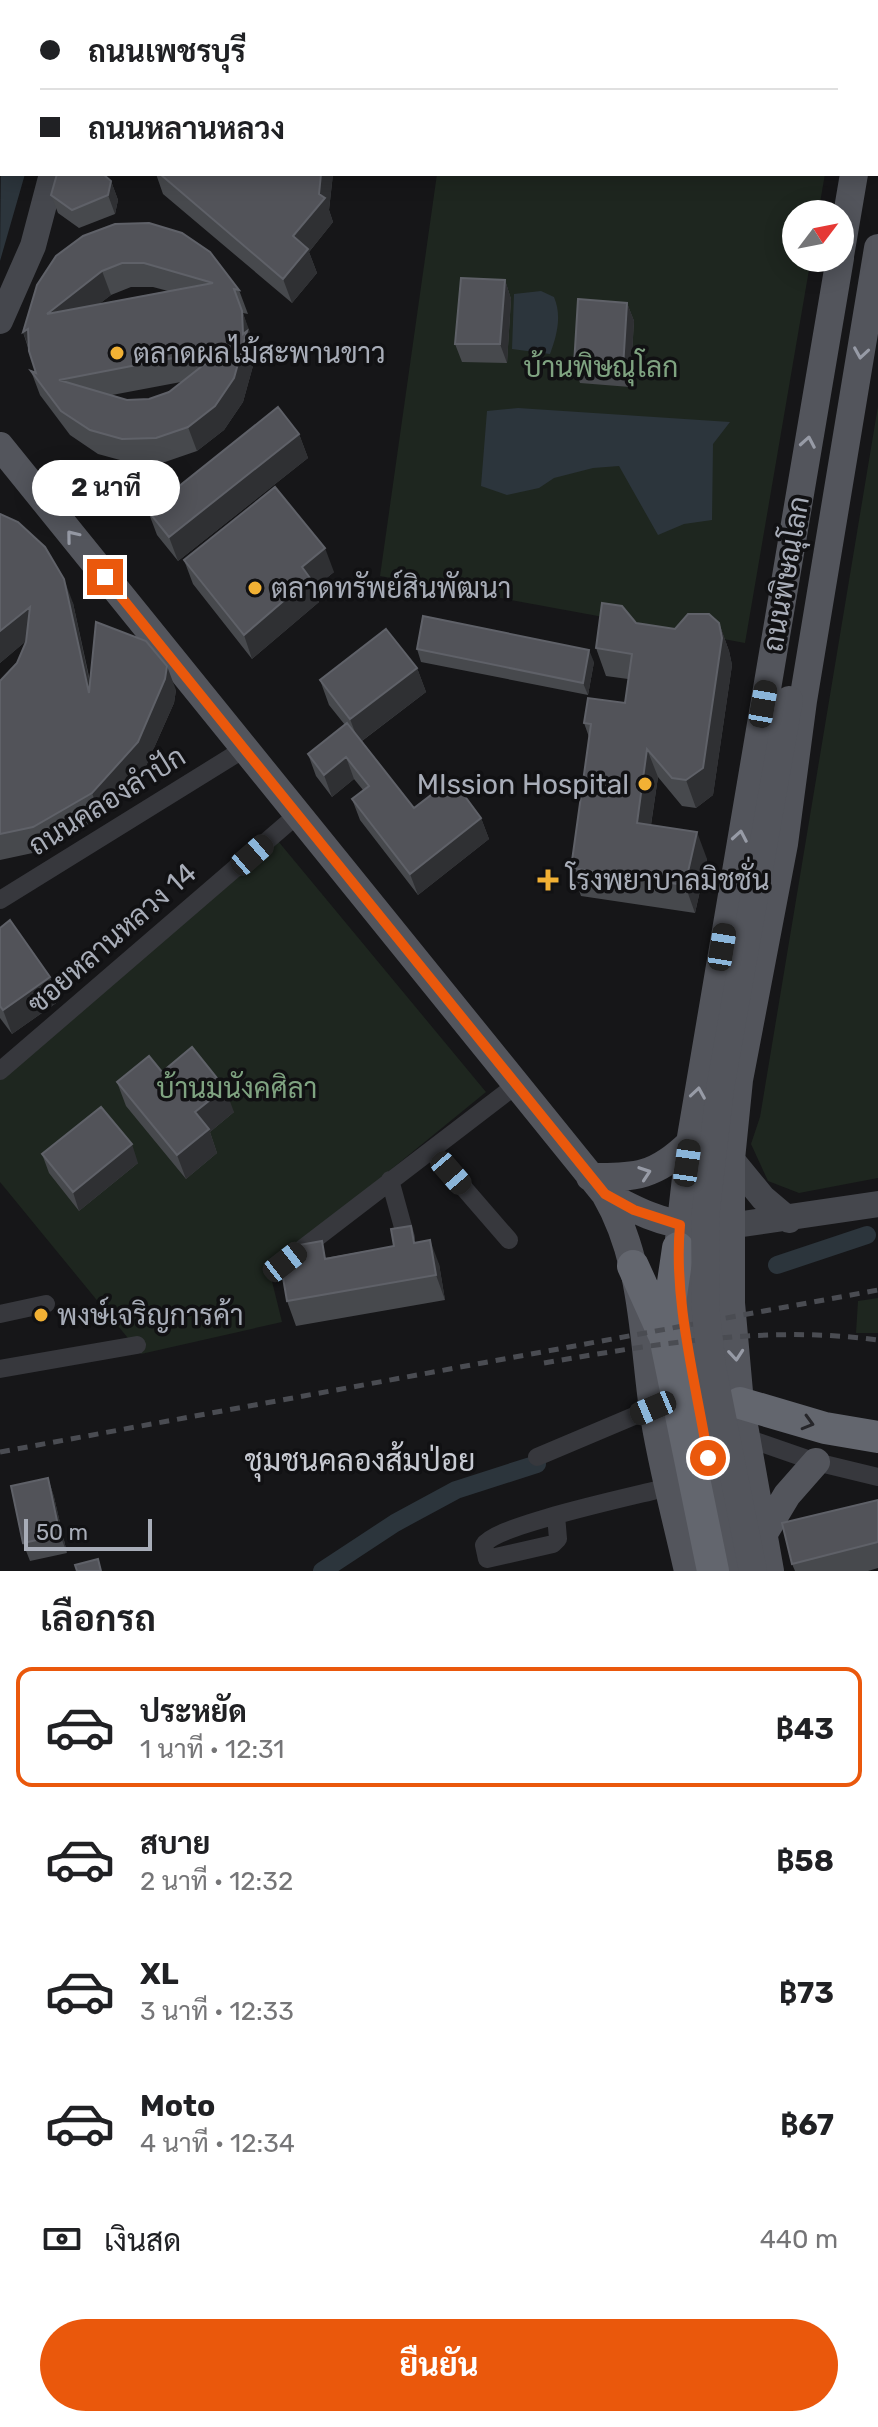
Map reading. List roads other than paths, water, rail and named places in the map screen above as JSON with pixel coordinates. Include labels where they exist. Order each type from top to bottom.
[{"type":"highway","points":[[679,1236],[675,1327],[713,1571]]},
{"type":"highway","points":[[633,1266],[675,1327]]},
{"type":"highway","points":[[740,1403],[825,1428],[878,1437]]},
{"type":"main road","name":"ถนนพิษณุโลก","points":[[850,200],[854,176]]},
{"type":"main road","name":"ถนนพิษณุโลก","points":[[770,1571],[740,1403],[731,1305],[731,1159],[739,1080],[784,844],[803,701],[878,248]]},
{"type":"main road","name":"ถนนพิษณุโลก","points":[[679,1236],[690,1143],[837,272]]},
{"type":"main road","points":[[0,446],[598,1186],[615,1212],[633,1266],[648,1347],[653,1408],[688,1571]]},
{"type":"main road","points":[[753,1571],[712,1367],[706,1314],[705,1218],[720,1089],[810,577],[838,497]]},
{"type":"main road","points":[[598,1186],[660,1168],[690,1143]]},
{"type":"main road","points":[[598,1186],[679,1236],[731,1305]]},
{"type":"main road","points":[[679,1236],[729,1226]]},
{"type":"main road","points":[[675,1327],[700,1411],[731,1571]]},
{"type":"main road","points":[[700,1411],[740,1403]]},
{"type":"main road","points":[[763,1535],[787,1495],[816,1462]]},
{"type":"street","points":[[0,321],[33,246],[51,176]]},
{"type":"street","name":"ถนนคลองลำปัก","points":[[0,900],[244,749]]},
{"type":"street","name":"ซอยหลานหลวง 14","points":[[0,1071],[297,815]]},
{"type":"street","points":[[285,1262],[516,1085]]},
{"type":"street","points":[[431,1150],[509,1240]]},
{"type":"street","points":[[731,1159],[763,1198],[789,1220]]},
{"type":"street","points":[[390,1180],[406,1238]]},
{"type":"street","points":[[729,1226],[789,1220],[878,1204]]},
{"type":"street","points":[[0,1314],[46,1304]]},
{"type":"street","points":[[0,1369],[137,1345]]},
{"type":"street","points":[[537,1457],[653,1408]]},
{"type":"street","points":[[747,1438],[816,1462],[878,1477]]},
{"type":"street","points":[[556,1515],[669,1487]]},
{"type":"waterway","points":[[777,1265],[867,1235]]},
{"type":"waterway","points":[[322,1571],[395,1523],[456,1490],[537,1464]]},
{"type":"railway","points":[[0,1452],[878,1290]]},
{"type":"railway","points":[[544,1363],[669,1343],[752,1336],[836,1336],[878,1340]]},
{"type":"place","name":"ตลาดผลไม้สะพานขาว","points":[[117,353]]},
{"type":"place","name":"ตลาดทรัพย์สินพัฒนา","points":[[255,588]]},
{"type":"place","name":"MIssion Hospital","points":[[645,784]]},
{"type":"place","name":"โรงพยาบาลมิชชั่น","points":[[548,880]]},
{"type":"place","name":"พงษ์เจริญการค้า","points":[[41,1315]]},
{"type":"district","name":"ชุมชนคลองส้มป่อย","points":[[360,1461]]},
{"type":"park label","name":"บ้านพิษณุโลก","points":[[601,367]]},
{"type":"park label","name":"บ้านมนังคศิลา","points":[[237,1088]]}]
